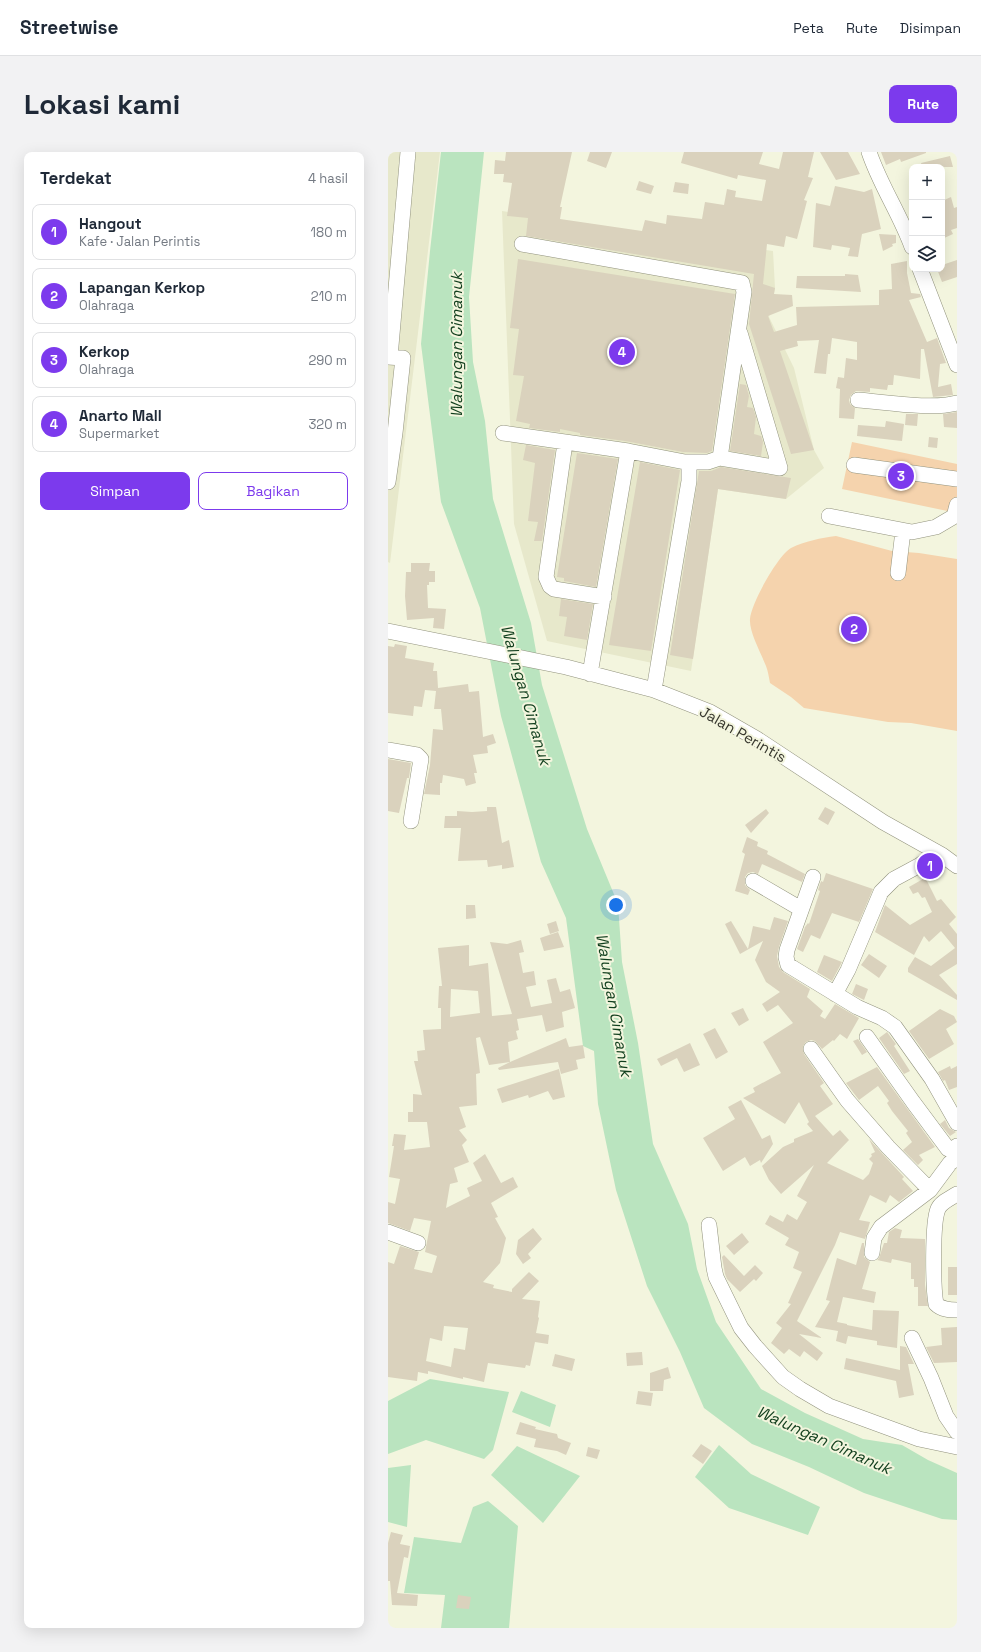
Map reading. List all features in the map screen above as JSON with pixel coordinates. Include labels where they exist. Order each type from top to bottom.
[{"type":"street","points":[[388,482],[392,433],[403,358],[389,357],[408,152]]},
{"type":"street","points":[[860,152],[875,170]]},
{"type":"street","points":[[869,152],[875,170],[904,226],[909,239]]},
{"type":"street","points":[[522,244],[742,283],[744,292],[720,458]]},
{"type":"street","points":[[921,272],[957,365]]},
{"type":"street","points":[[503,433],[628,451],[685,462],[708,462],[720,458],[780,468],[738,328]]},
{"type":"street","points":[[858,400],[942,405],[957,403]]},
{"type":"street","points":[[565,443],[546,577],[550,586],[554,589],[604,597]]},
{"type":"street","points":[[590,674],[628,451]]},
{"type":"street","points":[[654,690],[689,480],[689,465],[685,462]]},
{"type":"street","points":[[854,465],[957,479]]},
{"type":"street","points":[[829,516],[912,532],[936,527],[952,517],[955,513],[957,505]]},
{"type":"street","points":[[898,573],[903,531]]},
{"type":"street","name":"Jalan Perintis","points":[[388,631],[566,667],[654,690],[710,712],[757,739],[883,822],[946,854],[957,866]]},
{"type":"street","points":[[388,750],[417,755],[421,759],[412,821]]},
{"type":"street","points":[[835,994],[848,970],[881,892],[894,879],[920,865],[946,854]]},
{"type":"street","points":[[813,877],[787,950],[786,962],[790,967],[857,1007],[882,1018],[895,1026],[932,1079],[957,1123]]},
{"type":"street","points":[[753,881],[801,909]]},
{"type":"street","points":[[867,1037],[948,1149],[951,1150],[957,1146]]},
{"type":"street","points":[[811,1049],[847,1100],[888,1147],[930,1190]]},
{"type":"street","points":[[872,1253],[874,1238],[881,1227],[930,1190],[950,1163],[957,1158]]},
{"type":"street","points":[[957,1194],[943,1203],[939,1208],[935,1218],[934,1251],[936,1304],[938,1307],[948,1310],[957,1310],[957,1314]]},
{"type":"street","points":[[709,1225],[716,1277],[741,1328],[783,1377],[829,1406],[919,1438],[957,1447]]},
{"type":"street","points":[[388,1232],[418,1243]]},
{"type":"street","points":[[912,1338],[931,1378],[946,1416],[957,1432]]},
{"type":"shaded area","points":[[388,152],[440,152],[390,563],[388,562]]},
{"type":"shaded area","points":[[502,211],[773,251],[775,288],[769,317],[794,368],[814,450],[824,468],[786,499],[718,489],[691,671],[547,641],[514,524]]},
{"type":"shaded area","points":[[852,442],[957,464],[957,513],[842,489]]},
{"type":"shaded area","points":[[836,536],[892,551],[919,553],[957,559],[957,731],[911,723],[888,722],[804,708],[770,683],[767,668],[751,630],[750,619],[755,603],[766,580],[786,552],[802,543]]},
{"type":"water","name":"Walungan Cimanuk","points":[[441,152],[484,152],[469,297],[473,362],[485,421],[493,499],[531,623],[542,685],[587,829],[618,904],[622,962],[638,1043],[653,1144],[688,1224],[697,1269],[716,1322],[761,1389],[805,1413],[863,1439],[902,1445],[928,1460],[957,1473],[957,1520],[942,1519],[864,1493],[809,1467],[752,1444],[704,1408],[680,1352],[647,1286],[616,1190],[598,1104],[594,1051],[583,1046],[566,918],[541,862],[501,716],[480,608],[441,502],[421,344]]},
{"type":"water","points":[[430,1379],[509,1392],[493,1450],[484,1459],[426,1440],[388,1454],[388,1401]]},
{"type":"water","points":[[521,1391],[556,1405],[550,1427],[512,1412]]},
{"type":"water","points":[[719,1445],[751,1474],[820,1507],[808,1535],[729,1508],[695,1477]]},
{"type":"water","points":[[517,1446],[580,1476],[543,1523],[491,1475]]},
{"type":"water","points":[[411,1465],[407,1527],[388,1522],[388,1468]]},
{"type":"water","points":[[488,1501],[518,1526],[509,1628],[441,1628],[445,1595],[404,1593],[414,1537],[461,1543],[473,1507]]},
{"type":"building","points":[[506,152],[572,152],[560,207],[562,207],[560,219],[642,231],[645,220],[666,224],[667,215],[702,219],[705,202],[724,205],[727,189],[736,191],[735,197],[762,201],[766,180],[738,175],[737,179],[681,163],[684,152],[763,152],[759,164],[779,169],[783,152],[814,152],[808,177],[813,178],[804,200],[807,201],[797,239],[786,236],[784,247],[767,244],[763,284],[775,288],[774,294],[792,295],[793,306],[768,316],[774,332],[797,325],[796,307],[879,305],[879,290],[892,289],[891,264],[907,261],[907,273],[911,293],[920,294],[921,297],[909,300],[927,342],[937,338],[946,363],[940,364],[938,387],[951,384],[953,395],[933,397],[924,349],[921,349],[920,379],[894,375],[893,385],[888,385],[887,390],[870,388],[870,392],[856,391],[851,395],[849,400],[850,404],[855,408],[854,419],[839,418],[840,389],[836,388],[838,377],[844,378],[846,358],[857,360],[857,342],[832,338],[830,354],[828,354],[826,374],[814,373],[819,340],[797,341],[798,346],[780,351],[814,450],[791,454],[749,324],[754,274],[526,236],[528,218],[507,216],[512,183],[503,182],[504,174],[494,174],[495,160],[505,161]]},
{"type":"building","points":[[590,152],[612,152],[606,168],[587,161]]},
{"type":"building","points":[[820,152],[848,152],[860,174],[836,180]]},
{"type":"building","points":[[881,152],[926,153],[901,162],[900,159],[886,165]]},
{"type":"building","points":[[950,156],[953,167],[945,167],[945,164],[921,163]]},
{"type":"building","points":[[639,181],[654,186],[651,194],[636,190]]},
{"type":"building","points":[[675,182],[689,184],[688,194],[673,192]]},
{"type":"building","points":[[835,186],[864,192],[872,189],[881,229],[862,234],[858,257],[848,256],[850,248],[832,245],[831,250],[813,247],[816,203],[830,206]]},
{"type":"building","points":[[951,197],[954,208],[957,207],[957,228],[951,230],[953,234],[945,238],[945,200]]},
{"type":"building","points":[[879,234],[896,235],[896,243],[892,244],[893,246],[883,251]]},
{"type":"building","points":[[518,259],[735,294],[712,451],[707,453],[683,452],[625,441],[580,435],[580,433],[560,429],[560,432],[529,428],[530,424],[516,421],[524,376],[513,375],[519,329],[510,328]]},
{"type":"building","points":[[957,260],[957,277],[942,282],[938,272],[945,272],[945,264]]},
{"type":"building","points":[[845,274],[858,275],[861,292],[796,288],[797,276],[845,276]]},
{"type":"building","points":[[740,384],[746,385],[749,396],[747,407],[753,408],[756,417],[754,434],[761,436],[763,442],[761,456],[730,451]]},
{"type":"building","points":[[957,412],[957,428],[944,427],[943,414]]},
{"type":"building","points":[[906,414],[918,414],[917,426],[905,425]]},
{"type":"building","points":[[886,421],[904,424],[902,441],[857,436],[858,425],[885,427]]},
{"type":"building","points":[[929,437],[938,438],[937,448],[928,447]]},
{"type":"building","points":[[526,445],[555,450],[542,541],[534,541],[538,522],[528,521],[535,463],[523,460]]},
{"type":"building","points":[[577,453],[618,459],[596,587],[564,581],[564,578],[557,577]]},
{"type":"building","points":[[640,462],[680,470],[651,651],[609,645]]},
{"type":"building","points":[[721,467],[791,478],[786,499],[718,489],[693,659],[670,655],[699,471],[711,471]]},
{"type":"building","points":[[411,563],[430,563],[429,571],[435,571],[435,582],[429,582],[429,585],[427,585],[428,608],[446,609],[444,629],[433,628],[434,618],[407,620],[405,596],[406,572],[411,572]]},
{"type":"building","points":[[561,599],[593,604],[587,640],[564,636],[567,617],[559,616]]},
{"type":"building","points":[[395,644],[407,646],[405,658],[434,663],[433,671],[437,671],[438,688],[468,684],[469,692],[479,691],[483,737],[493,734],[496,743],[487,746],[488,753],[473,755],[477,773],[474,773],[476,783],[466,786],[464,779],[443,775],[442,783],[440,783],[440,795],[424,794],[430,765],[433,729],[443,730],[441,709],[434,709],[436,691],[425,690],[422,707],[414,706],[413,716],[388,713],[388,646],[394,647]]},
{"type":"building","points":[[388,759],[411,763],[409,778],[407,778],[399,813],[388,811]]},
{"type":"building","points":[[487,807],[496,807],[502,843],[509,840],[514,867],[502,869],[502,865],[488,867],[487,860],[458,861],[461,828],[444,828],[445,816],[457,816],[457,811],[487,811]]},
{"type":"building","points":[[825,807],[835,812],[828,825],[818,819]]},
{"type":"building","points":[[766,809],[769,813],[751,833],[745,825]]},
{"type":"building","points":[[747,837],[758,842],[757,846],[768,851],[767,854],[805,874],[802,882],[762,864],[758,874],[753,872],[748,873],[745,877],[745,885],[750,890],[748,895],[735,891],[745,854],[742,852]]},
{"type":"building","points":[[826,873],[873,889],[859,922],[832,913],[820,939],[811,935],[803,952],[797,949],[805,927],[808,923],[809,924],[820,891],[818,890],[821,881],[823,882]]},
{"type":"building","points":[[923,879],[926,879],[937,901],[941,899],[956,917],[949,924],[957,934],[957,964],[939,975],[957,995],[957,1000],[908,972],[908,968],[915,957],[931,966],[955,948],[941,931],[929,942],[924,936],[914,955],[875,932],[885,905],[910,925],[932,912],[925,897],[922,898],[918,892],[913,894],[909,887]]},
{"type":"building","points":[[466,905],[475,905],[476,918],[466,919]]},
{"type":"building","points":[[774,917],[788,921],[777,956],[779,967],[783,972],[810,989],[807,997],[823,1011],[820,1016],[825,1019],[835,1004],[859,1018],[847,1039],[840,1034],[834,1041],[833,1040],[822,1049],[815,1041],[811,1040],[806,1042],[803,1046],[804,1054],[824,1083],[820,1086],[833,1104],[815,1116],[833,1136],[840,1130],[849,1140],[827,1163],[863,1180],[869,1174],[873,1163],[869,1159],[872,1156],[871,1154],[875,1152],[869,1139],[904,1177],[902,1179],[913,1191],[899,1202],[890,1195],[886,1203],[870,1195],[859,1220],[870,1222],[865,1239],[840,1232],[797,1321],[822,1338],[799,1334],[823,1353],[817,1361],[804,1351],[800,1357],[789,1349],[784,1354],[771,1343],[782,1328],[776,1323],[791,1304],[788,1303],[802,1272],[793,1268],[799,1252],[785,1245],[789,1238],[765,1224],[770,1215],[783,1222],[787,1214],[797,1220],[807,1202],[797,1196],[814,1165],[781,1194],[769,1180],[762,1166],[783,1147],[794,1142],[794,1139],[813,1131],[807,1124],[809,1122],[799,1102],[785,1124],[743,1098],[755,1092],[753,1088],[781,1073],[763,1042],[793,1023],[778,1005],[767,1012],[762,1004],[780,992],[766,982],[755,960],[763,941],[740,954],[725,924],[731,921],[748,949],[753,926],[770,930]]},
{"type":"building","points":[[556,921],[559,931],[550,934],[547,924]]},
{"type":"building","points":[[558,932],[564,947],[544,951],[540,938]]},
{"type":"building","points":[[521,940],[524,952],[519,953],[523,973],[534,971],[536,985],[526,987],[531,1007],[552,1003],[547,980],[556,978],[560,992],[570,989],[575,1008],[562,1012],[564,1027],[546,1032],[542,1015],[517,1019],[519,1030],[516,1031],[518,1039],[508,1042],[510,1062],[489,1065],[480,1037],[476,1038],[480,1073],[476,1074],[477,1105],[459,1107],[466,1127],[459,1130],[467,1140],[462,1145],[469,1162],[454,1168],[458,1182],[450,1184],[446,1208],[470,1196],[467,1188],[482,1181],[473,1163],[485,1154],[501,1183],[513,1177],[518,1187],[491,1203],[498,1217],[495,1218],[506,1238],[500,1263],[483,1282],[494,1285],[493,1288],[512,1292],[512,1289],[529,1272],[539,1281],[522,1299],[540,1301],[536,1333],[549,1335],[548,1344],[535,1342],[530,1366],[526,1365],[525,1368],[488,1363],[484,1382],[428,1371],[428,1374],[418,1372],[417,1381],[388,1377],[388,1262],[394,1264],[400,1246],[419,1252],[414,1269],[432,1273],[437,1256],[425,1252],[431,1221],[414,1218],[410,1231],[388,1223],[388,1202],[395,1204],[400,1179],[389,1177],[394,1146],[392,1146],[394,1134],[406,1135],[404,1150],[430,1147],[427,1122],[408,1122],[408,1112],[413,1112],[413,1094],[422,1095],[414,1061],[418,1061],[417,1051],[425,1050],[423,1030],[441,1029],[441,1008],[438,1008],[439,986],[442,986],[438,948],[469,945],[469,966],[488,963],[492,1016],[512,1014],[490,942],[507,944]],"holes":[[[451,989],[478,991],[480,1013],[450,1017]],[[444,1326],[468,1328],[465,1350],[454,1348],[451,1367],[426,1361],[430,1338],[442,1341]]]},
{"type":"building","points":[[869,954],[887,966],[879,978],[861,965]]},
{"type":"building","points":[[824,955],[842,962],[832,981],[817,972]]},
{"type":"building","points":[[856,984],[868,989],[864,1000],[852,994]]},
{"type":"building","points":[[743,1008],[749,1020],[739,1026],[731,1013]]},
{"type":"building","points":[[940,1009],[954,1016],[957,1022],[946,1029],[954,1044],[929,1059],[909,1031]]},
{"type":"building","points":[[715,1028],[728,1052],[716,1059],[703,1034]]},
{"type":"building","points":[[887,1032],[896,1044],[894,1046],[910,1071],[904,1074],[879,1038]]},
{"type":"building","points":[[566,1038],[569,1047],[583,1045],[585,1058],[576,1060],[578,1069],[561,1074],[558,1062],[499,1070],[498,1068]]},
{"type":"building","points":[[858,1039],[867,1052],[862,1055],[853,1041]]},
{"type":"building","points":[[690,1043],[700,1065],[684,1072],[677,1058],[661,1066],[657,1059]]},
{"type":"building","points":[[950,1066],[951,1069],[957,1066],[957,1087],[949,1090],[945,1080],[943,1081],[938,1072]]},
{"type":"building","points":[[877,1067],[935,1147],[919,1155],[923,1160],[918,1165],[903,1150],[912,1142],[906,1133],[908,1131],[892,1111],[887,1103],[889,1101],[878,1086],[859,1100],[846,1083]]},
{"type":"building","points":[[559,1069],[565,1097],[553,1100],[548,1091],[529,1098],[528,1095],[502,1103],[497,1089]]},
{"type":"building","points":[[741,1100],[762,1139],[770,1135],[773,1144],[761,1163],[760,1160],[750,1166],[745,1157],[723,1171],[703,1138],[735,1119],[728,1107]]},
{"type":"building","points":[[945,1120],[949,1128],[956,1132],[950,1136],[940,1124]]},
{"type":"building","points":[[533,1228],[542,1239],[528,1254],[531,1258],[523,1264],[516,1254],[518,1240]]},
{"type":"building","points":[[895,1228],[902,1230],[900,1238],[925,1239],[925,1285],[928,1306],[918,1306],[918,1287],[914,1287],[914,1279],[911,1279],[911,1263],[892,1259],[891,1263],[877,1260],[884,1243],[887,1243],[889,1232]]},
{"type":"building","points":[[742,1233],[749,1242],[734,1255],[726,1246]]},
{"type":"building","points":[[862,1243],[864,1243],[864,1257],[870,1262],[862,1289],[876,1292],[874,1303],[843,1297],[837,1322],[872,1330],[873,1310],[899,1311],[897,1348],[877,1345],[877,1341],[848,1336],[846,1344],[836,1341],[838,1331],[815,1327],[830,1301],[826,1300],[837,1258],[856,1265]]},
{"type":"building","points":[[724,1255],[744,1276],[755,1265],[763,1273],[756,1281],[754,1279],[740,1292],[727,1279],[722,1257]]},
{"type":"building","points":[[948,1267],[957,1267],[957,1295],[948,1295]]},
{"type":"building","points":[[957,1327],[957,1362],[934,1363],[926,1347],[942,1345],[941,1328]]},
{"type":"building","points":[[900,1346],[906,1347],[914,1364],[908,1364],[914,1395],[899,1398],[896,1381],[844,1369],[846,1358],[900,1370]]},
{"type":"building","points":[[642,1352],[643,1365],[627,1366],[626,1353]]},
{"type":"building","points":[[555,1354],[575,1359],[572,1371],[552,1366]]},
{"type":"building","points":[[668,1367],[671,1378],[664,1380],[663,1391],[650,1391],[650,1373]]},
{"type":"building","points":[[638,1391],[653,1393],[651,1406],[636,1404]]},
{"type":"building","points":[[520,1422],[536,1427],[535,1429],[557,1434],[558,1438],[571,1443],[566,1455],[557,1451],[534,1447],[536,1439],[516,1434]]},
{"type":"building","points":[[701,1444],[712,1451],[703,1464],[692,1456]]},
{"type":"building","points":[[588,1447],[600,1450],[597,1459],[586,1456]]},
{"type":"building","points":[[391,1532],[403,1535],[400,1544],[410,1546],[408,1558],[404,1557],[397,1593],[418,1595],[417,1606],[392,1605],[390,1581],[388,1581],[388,1543]]},
{"type":"building","points":[[458,1595],[471,1597],[469,1609],[456,1608]]},
{"type":"place","name":"Anarto Mall","points":[[622,352]]},
{"type":"place","name":"Kerkop","points":[[901,476]]},
{"type":"place","name":"Lapangan Kerkop","points":[[854,629]]},
{"type":"place","name":"Hangout","points":[[930,866]]}]
